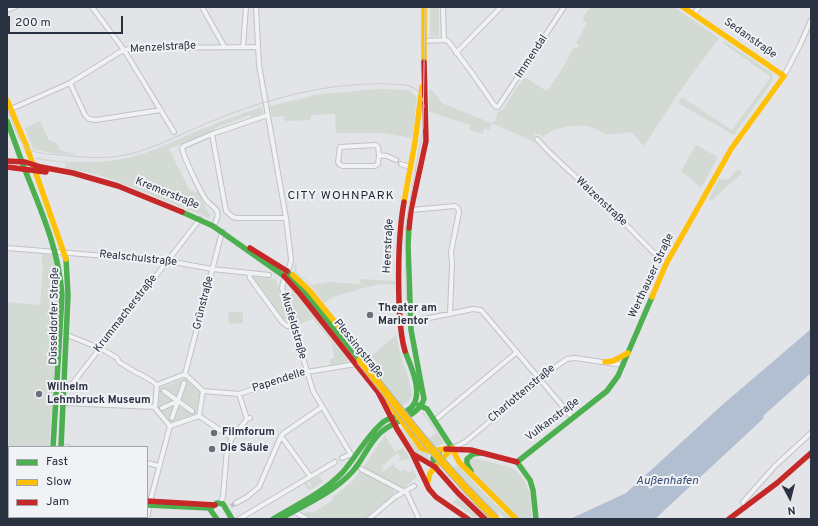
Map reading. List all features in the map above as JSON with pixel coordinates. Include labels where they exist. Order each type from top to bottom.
[{"type":"main road","name":"Heerstraße","points":[[418,405],[418,394],[403,344],[400,324],[399,245],[403,207],[415,144],[424,81],[424,7]]},
{"type":"main road","name":"Sedanstraße","points":[[683,7],[784,76]]},
{"type":"main road","name":"Werthauser Straße","points":[[623,365],[666,264],[717,178],[730,152],[784,76]]},
{"type":"main road","name":"Heerstraße","points":[[418,405],[424,396],[411,322],[408,245],[411,210],[426,141],[424,81]]},
{"type":"main road","name":"Düsseldorfer Straße","points":[[7,100],[26,145],[65,253],[68,278],[67,334],[61,446]]},
{"type":"main road","name":"Düsseldorfer Straße","points":[[7,121],[24,169],[45,220],[56,252],[60,271],[62,295],[52,446]]},
{"type":"main road","points":[[7,161],[22,161],[33,167]]},
{"type":"main road","points":[[7,167],[24,169],[33,167]]},
{"type":"main road","name":"Kremerstraße","points":[[33,167],[87,177],[130,190],[200,219],[234,240],[256,251],[286,274]]},
{"type":"main road","name":"Plessingstraße","points":[[286,274],[303,289],[358,362],[396,419],[422,448],[428,451],[433,451]]},
{"type":"main road","name":"Plessingstraße","points":[[286,274],[449,471],[496,519]]},
{"type":"main road","name":"Plessingstraße","points":[[286,274],[299,280],[309,290],[376,373],[384,396],[426,485],[436,497],[467,519]]},
{"type":"main road","points":[[605,362],[613,361],[628,353]]},
{"type":"main road","name":"Vulkanstraße","points":[[517,462],[597,400],[613,383],[623,365]]},
{"type":"main road","points":[[273,519],[316,494],[335,480],[352,456],[360,449],[375,430],[418,405],[426,408],[451,451],[461,464],[516,519]]},
{"type":"main road","points":[[280,519],[339,485],[353,471],[379,434],[396,419]]},
{"type":"main road","points":[[435,467],[431,464],[430,458],[433,451],[466,451],[481,453],[517,462],[530,480],[533,490],[536,519]]},
{"type":"main road","points":[[426,485],[427,477],[430,472],[451,451]]},
{"type":"main road","points":[[435,467],[433,458],[435,455],[451,451]]},
{"type":"main road","name":"Plessingstraße","points":[[412,453],[435,467],[485,519]]},
{"type":"main road","points":[[481,453],[471,456],[467,462],[468,467],[481,485]]},
{"type":"main road","points":[[729,519],[777,483],[811,453]]},
{"type":"main road","points":[[148,503],[214,506],[223,504],[228,508],[232,519]]},
{"type":"main road","points":[[214,506],[217,519]]},
{"type":"street","points":[[7,10],[15,7]]},
{"type":"street","points":[[92,7],[124,50],[174,132]]},
{"type":"street","points":[[202,7],[224,46]]},
{"type":"street","points":[[243,46],[246,7]]},
{"type":"street","name":"Musfeldstraße","points":[[256,7],[259,65],[286,218],[291,259],[291,265],[286,274],[282,288],[312,391],[352,456]]},
{"type":"street","points":[[443,7],[444,40]]},
{"type":"street","points":[[424,41],[448,41],[456,53],[501,7]]},
{"type":"street","name":"Immendal","points":[[456,53],[495,106],[500,107],[564,7]]},
{"type":"street","points":[[694,14],[699,7]]},
{"type":"street","points":[[784,76],[811,20]]},
{"type":"street","name":"Menzelstraße","points":[[11,109],[70,83],[124,50],[132,48],[224,46],[257,47]]},
{"type":"street","points":[[70,83],[85,116],[89,119],[96,120],[161,110]]},
{"type":"street","points":[[213,226],[217,219],[218,213],[202,192],[182,151],[182,148],[212,134],[268,115]]},
{"type":"street","points":[[212,134],[226,211],[233,217],[237,218],[286,218]]},
{"type":"street","name":"Walzenstraße","points":[[537,138],[546,150],[603,202],[650,250],[666,264]]},
{"type":"street","points":[[376,144],[378,146],[379,155],[378,164],[375,166],[340,166],[338,162],[339,149],[342,146],[376,144]]},
{"type":"street","points":[[379,155],[388,156],[396,160]]},
{"type":"street","points":[[401,164],[410,167]]},
{"type":"street","points":[[411,210],[455,206],[458,208],[459,212],[451,252],[450,314]]},
{"type":"street","points":[[218,213],[226,211]]},
{"type":"street","name":"Krummacherstraße","points":[[64,387],[73,383],[200,219]]},
{"type":"street","name":"Grünstraße","points":[[185,374],[223,232]]},
{"type":"street","name":"Realschulstraße","points":[[7,248],[168,261],[212,269],[269,275]]},
{"type":"street","points":[[249,273],[250,278],[282,322],[287,326],[294,326]]},
{"type":"street","points":[[400,324],[478,309],[481,310],[566,412],[571,416]]},
{"type":"street","points":[[67,334],[100,348],[117,358],[119,362],[152,381],[156,386],[155,408],[170,426]]},
{"type":"street","points":[[434,420],[517,352]]},
{"type":"street","name":"Charlottenstraße","points":[[451,451],[467,440],[560,363],[567,359],[574,358],[623,365]]},
{"type":"street","name":"Papendelle","points":[[203,392],[239,394],[306,372],[358,362]]},
{"type":"street","points":[[156,386],[185,374],[203,392],[199,416]]},
{"type":"street","points":[[172,418],[184,383]]},
{"type":"street","points":[[164,391],[192,411]]},
{"type":"street","points":[[214,506],[223,497],[227,449],[232,438],[248,419],[239,394]]},
{"type":"street","points":[[162,408],[178,401]]},
{"type":"street","points":[[64,403],[155,408]]},
{"type":"street","points":[[236,503],[247,497],[259,487],[281,436],[322,407]]},
{"type":"street","points":[[199,416],[232,438]]},
{"type":"street","points":[[170,426],[199,416]]},
{"type":"street","points":[[148,503],[170,426]]},
{"type":"street","points":[[745,507],[743,502],[768,473],[811,432]]},
{"type":"street","points":[[281,436],[310,476]]},
{"type":"street","points":[[347,447],[351,449],[360,449]]},
{"type":"street","points":[[342,458],[348,455],[352,456]]},
{"type":"street","points":[[239,519],[335,462]]},
{"type":"street","points":[[148,463],[159,466]]},
{"type":"street","points":[[361,469],[406,491],[419,519]]},
{"type":"street","points":[[369,519],[395,497],[414,486]]},
{"type":"street","points":[[293,512],[306,519]]},
{"type":"shaded area","points":[[430,7],[439,7],[439,36],[430,36]]},
{"type":"shaded area","points":[[590,7],[674,7],[719,38],[677,95],[644,146],[631,132],[605,134],[588,126],[582,125],[560,128],[543,137],[540,134],[535,134],[533,139],[536,143],[492,123],[489,130],[484,129],[483,134],[469,130],[470,125],[429,112],[429,89],[434,92],[442,103],[491,123],[495,121],[497,112],[503,109],[524,77],[547,91],[562,69],[574,47],[577,49],[579,45],[576,43],[587,23],[583,20],[583,17]]},
{"type":"shaded area","points":[[724,41],[772,73],[773,77],[771,83],[734,135],[678,103],[682,97],[732,130],[771,77],[723,43]]},
{"type":"shaded area","points":[[376,89],[409,90],[417,97],[412,138],[384,133],[336,133],[335,114],[311,115],[311,120],[285,121],[284,116],[272,117],[270,106],[313,95]]},
{"type":"shaded area","points":[[262,107],[263,113],[251,117],[250,115],[215,128],[215,130],[169,149],[190,191],[198,192],[211,215],[209,218],[108,178],[86,172],[65,169],[66,163],[36,159],[36,157],[48,160],[75,162],[117,160],[154,150],[235,116]]},
{"type":"shaded area","points":[[40,121],[49,140],[57,143],[60,150],[78,155],[52,153],[33,149],[25,128]]},
{"type":"shaded area","points":[[696,145],[718,157],[701,188],[681,171]]},
{"type":"shaded area","points":[[737,170],[741,170],[741,174],[711,201],[709,198],[719,179],[727,180]]},
{"type":"shaded area","points":[[42,254],[53,255],[59,298],[49,446],[8,446],[7,480],[7,302],[40,305]]},
{"type":"shaded area","points":[[295,263],[297,264],[296,271],[312,285],[328,282],[360,284],[360,279],[395,281],[395,285],[380,284],[367,287],[333,297],[324,303],[311,286],[294,271]]},
{"type":"shaded area","points":[[253,277],[276,279],[288,318],[287,320],[283,319]]},
{"type":"shaded area","points":[[288,289],[290,289],[297,296],[347,359],[347,362],[331,365],[329,360],[334,358],[332,343],[313,319],[297,325],[288,294]]},
{"type":"shaded area","points":[[228,312],[243,312],[243,323],[229,324]]},
{"type":"shaded area","points":[[396,335],[412,394],[409,401],[401,407],[385,387],[380,372],[369,358]]},
{"type":"shaded area","points":[[185,378],[200,393],[196,414],[170,423],[158,410],[160,388]]},
{"type":"shaded area","points":[[423,412],[446,443],[434,447],[428,439],[436,433],[422,413]]},
{"type":"shaded area","points":[[403,427],[416,446],[428,453],[428,460],[414,452],[400,429]]},
{"type":"shaded area","points":[[385,435],[395,452],[403,448],[410,459],[398,461],[401,458],[398,453],[382,466],[382,472],[394,464],[395,468],[398,468],[399,471],[406,470],[407,473],[411,472],[412,469],[417,477],[404,488],[365,469],[364,466]]},
{"type":"shaded area","points":[[473,458],[510,467],[517,471],[524,480],[530,493],[532,519],[519,519],[485,486],[471,469],[470,460]]},
{"type":"shaded area","points":[[458,465],[511,519],[506,519],[498,512],[495,515],[450,469]]},
{"type":"shaded area","points":[[360,471],[389,485],[396,493],[365,519],[312,519],[303,514],[309,511],[312,513],[332,501],[333,497],[353,481]]},
{"type":"shaded area","points":[[319,476],[323,482],[309,491],[304,483],[306,482],[310,487],[312,486],[309,481]]},
{"type":"shaded area","points":[[458,498],[480,519],[475,519],[452,502]]},
{"type":"water","name":"Außenhafen","points":[[811,329],[811,373],[763,416],[764,418],[655,519],[570,519],[626,493],[721,406]]},
{"type":"tunnel","points":[[231,506],[236,503]]},
{"type":"tram line","points":[[407,317],[406,223],[423,128],[425,7]]},
{"type":"tram line","points":[[7,108],[15,129],[27,148],[39,153],[98,158],[120,156],[138,152],[211,121],[268,101],[326,88],[359,84],[406,85],[417,90],[421,96],[424,107]]},
{"type":"traffic: fast","points":[[7,121],[39,205],[58,264],[62,295],[53,446]]},
{"type":"traffic: fast","points":[[182,212],[213,226],[284,276]]},
{"type":"traffic: fast","points":[[280,519],[308,504],[336,486],[356,468],[372,443],[384,429],[411,415],[421,405],[424,399],[411,330],[408,245],[409,228]]},
{"type":"traffic: fast","points":[[61,446],[68,295],[66,259]]},
{"type":"traffic: fast","points":[[287,271],[360,360]]},
{"type":"traffic: fast","points":[[517,462],[607,391],[618,376],[652,297]]},
{"type":"traffic: fast","points":[[273,519],[318,493],[335,480],[347,467],[371,434],[382,423],[405,412],[413,406],[417,389],[412,369],[405,351]]},
{"type":"traffic: fast","points":[[419,405],[427,409],[452,448]]},
{"type":"traffic: fast","points":[[435,467],[433,458],[439,453]]},
{"type":"traffic: fast","points":[[471,471],[467,464],[467,459],[473,454],[481,453]]},
{"type":"traffic: fast","points":[[517,462],[530,480],[533,490],[536,519]]},
{"type":"traffic: fast","points":[[212,507],[217,503],[223,504],[232,519]]},
{"type":"traffic: fast","points":[[148,505],[209,508],[217,519]]},
{"type":"traffic: slow","points":[[424,7],[424,62]]},
{"type":"traffic: slow","points":[[683,7],[784,76],[731,149]]},
{"type":"traffic: slow","points":[[404,202],[415,142],[422,87]]},
{"type":"traffic: slow","points":[[7,100],[26,145],[66,259]]},
{"type":"traffic: slow","points":[[652,297],[666,264],[730,151]]},
{"type":"traffic: slow","points":[[293,275],[309,290],[376,373],[386,399],[421,448],[429,451],[446,449]]},
{"type":"traffic: slow","points":[[605,362],[613,361],[628,353]]},
{"type":"traffic: slow","points":[[360,360],[442,462],[496,519]]},
{"type":"traffic: slow","points":[[427,485],[430,473],[452,448]]},
{"type":"traffic: slow","points":[[452,448],[459,462],[516,519]]},
{"type":"traffic: jam","points":[[409,228],[411,210],[426,141],[424,62]]},
{"type":"traffic: jam","points":[[7,161],[25,162],[41,167],[73,173],[118,186],[182,212]]},
{"type":"traffic: jam","points":[[7,167],[46,172]]},
{"type":"traffic: jam","points":[[404,202],[399,252],[399,303],[400,327],[405,351]]},
{"type":"traffic: jam","points":[[250,248],[287,271]]},
{"type":"traffic: jam","points":[[284,276],[378,392],[397,429],[412,453],[429,489],[436,497],[468,519]]},
{"type":"traffic: jam","points":[[446,449],[471,450],[517,462]]},
{"type":"traffic: jam","points":[[729,519],[777,483],[811,453]]},
{"type":"traffic: jam","points":[[413,454],[435,467]]},
{"type":"traffic: jam","points":[[435,467],[458,493],[485,519]]},
{"type":"traffic: jam","points":[[148,501],[215,505]]},
{"type":"place","name":"Theater am Marientor","points":[[370,315]]},
{"type":"place","name":"Wilhelm Lehmbruck Museum","points":[[39,394]]},
{"type":"place","name":"Filmforum","points":[[214,433]]},
{"type":"place","name":"Die Säule","points":[[212,449]]},
{"type":"district","name":"CITY WOHNPARK","points":[[341,197]]}]
